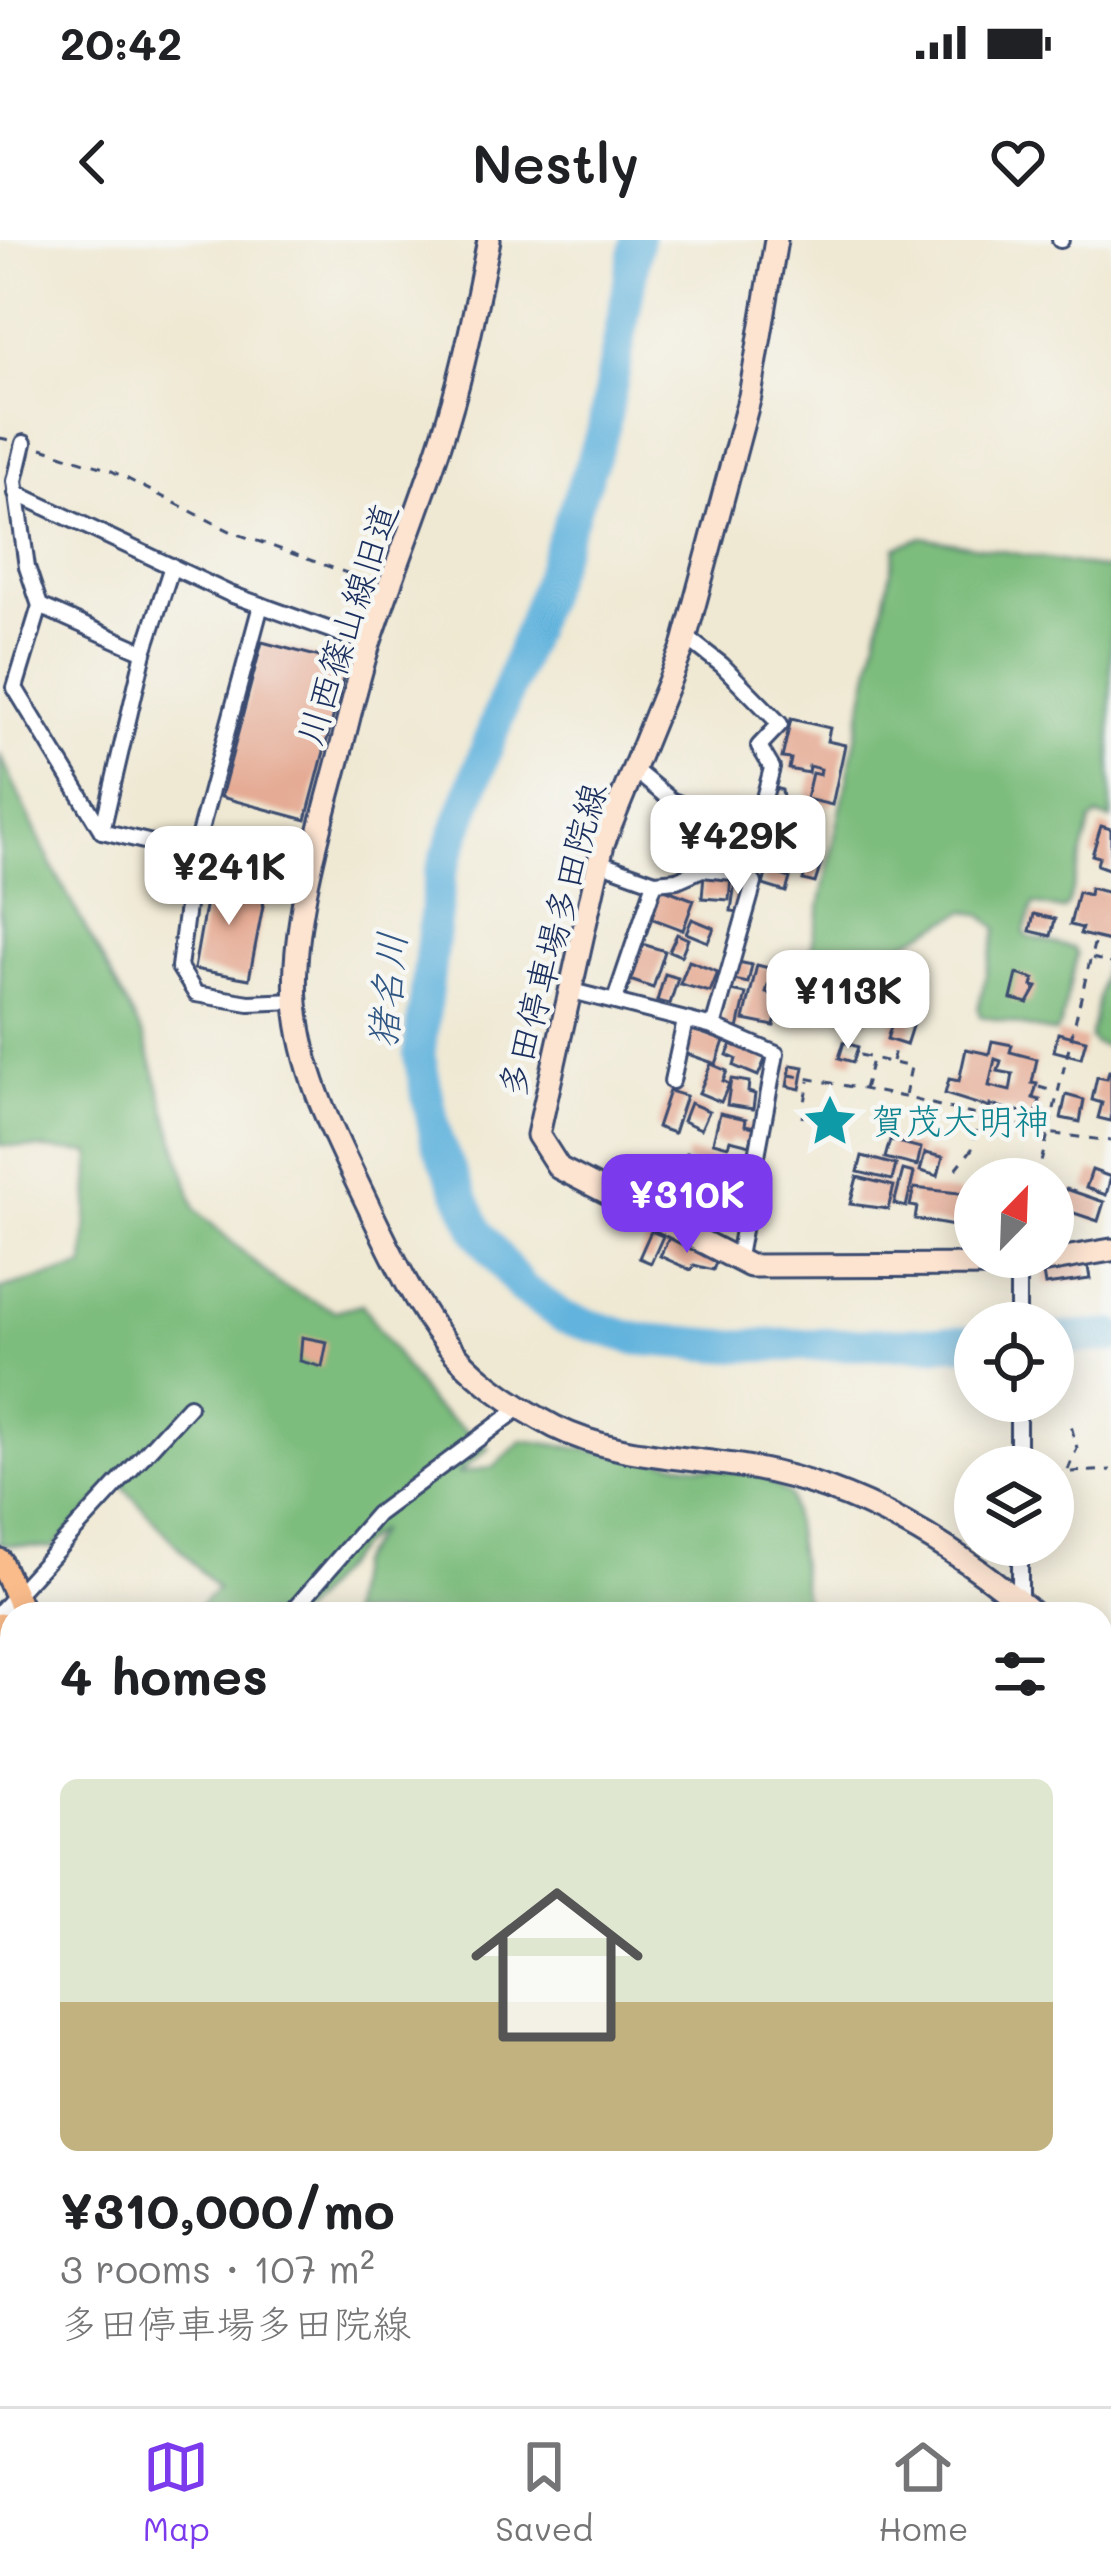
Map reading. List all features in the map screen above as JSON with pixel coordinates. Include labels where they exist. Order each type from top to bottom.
[{"type":"main road","points":[[0,1560],[12,1602]]},
{"type":"street","name":"川西篠山線旧道","points":[[489,240],[448,419],[369,644],[322,817],[298,944],[296,1001],[304,1056],[322,1106],[435,1334],[474,1377],[561,1430],[643,1455],[753,1468],[842,1493],[917,1528],[957,1553],[1016,1602]]},
{"type":"street","name":"多田停車場多田院線","points":[[776,240],[750,396],[686,637],[599,862],[537,1127],[559,1168],[737,1262],[954,1274]]},
{"type":"street","points":[[24,442],[14,482],[27,567],[40,606],[15,688],[102,831],[194,853]]},
{"type":"street","points":[[16,493],[261,605],[369,644]]},
{"type":"street","points":[[102,831],[143,652],[172,566]]},
{"type":"street","points":[[261,605],[194,853],[179,967],[196,994],[249,1003],[296,1001]]},
{"type":"street","points":[[40,606],[143,652]]},
{"type":"street","points":[[686,637],[722,665],[780,724],[759,746],[772,768],[744,873]]},
{"type":"street","points":[[632,768],[672,801],[754,831]]},
{"type":"street","points":[[599,862],[655,882],[677,880],[702,869],[744,873],[754,883],[713,1028]]},
{"type":"street","points":[[615,1000],[655,882]]},
{"type":"street","points":[[568,990],[713,1028],[776,1054],[737,1262]]},
{"type":"street","points":[[672,1081],[685,1021]]},
{"type":"street","name":"多田停車場多田院線","points":[[1074,1260],[1111,1250]]},
{"type":"street","points":[[17,1602],[189,1406]]},
{"type":"street","points":[[300,1602],[377,1514],[520,1407]]},
{"type":"street","points":[[1022,1566],[1024,1602]]},
{"type":"path","points":[[0,438],[110,470],[232,532],[391,589]]},
{"type":"path","points":[[1041,1158],[1094,944]]},
{"type":"path","points":[[1091,958],[1111,962]]},
{"type":"path","points":[[892,1062],[896,1046]]},
{"type":"path","points":[[860,1055],[911,1067],[904,1097]]},
{"type":"path","points":[[864,1089],[873,1058]]},
{"type":"path","points":[[774,1072],[1047,1132],[1111,1141]]},
{"type":"path","points":[[802,1118],[809,1079]]},
{"type":"path","points":[[1039,1088],[1058,1092]]},
{"type":"path","points":[[965,1158],[981,1116]]},
{"type":"path","points":[[1070,1422],[1077,1448],[1074,1455]]},
{"type":"path","points":[[1074,1472],[1111,1470]]},
{"type":"green space","points":[[922,537],[1111,570],[1111,820],[1098,816],[1091,821],[1068,905],[1063,910],[1034,904],[1024,932],[1073,948],[1077,954],[1055,1033],[980,1016],[997,928],[981,915],[966,911],[894,948],[870,1015],[862,1020],[815,1009],[802,993],[896,547]]},
{"type":"green space","points":[[0,754],[51,864],[145,1039],[195,1209],[280,1285],[335,1311],[362,1304],[431,1405],[489,1448],[457,1474],[493,1467],[523,1440],[764,1476],[790,1496],[805,1602],[350,1602],[355,1566],[379,1530],[310,1602],[203,1602],[217,1589],[118,1481],[52,1548],[0,1544],[0,1289],[84,1267],[91,1153],[0,1145]]},
{"type":"green space","points":[[1111,954],[1111,1048],[1090,1038]]},
{"type":"building","points":[[262,642],[347,664],[306,820],[221,797]]},
{"type":"building","points":[[791,719],[830,728],[827,741],[845,745],[832,805],[806,799],[812,773],[820,775],[821,769],[809,766],[808,773],[789,769],[791,759],[782,758]]},
{"type":"building","points":[[776,788],[782,790],[783,798],[776,819],[765,816]]},
{"type":"building","points":[[784,805],[817,816],[807,846],[775,836]]},
{"type":"building","points":[[1101,826],[1111,829],[1111,870],[1097,865],[1099,857],[1092,855]]},
{"type":"building","points":[[762,833],[772,836],[761,874],[750,870]]},
{"type":"building","points":[[809,860],[821,864],[815,883],[803,880]]},
{"type":"building","points":[[212,867],[223,868],[221,883],[266,890],[249,979],[194,969]]},
{"type":"building","points":[[767,870],[790,878],[786,892],[763,885]]},
{"type":"building","points":[[704,874],[731,876],[729,900],[702,898]]},
{"type":"building","points":[[735,882],[744,883],[740,912],[731,911]]},
{"type":"building","points":[[659,887],[694,900],[683,930],[648,917]]},
{"type":"building","points":[[1090,888],[1111,893],[1110,941],[1080,934],[1082,928],[1070,925],[1078,892],[1089,895]]},
{"type":"building","points":[[1034,914],[1055,919],[1051,936],[1030,931]]},
{"type":"building","points":[[692,919],[714,928],[708,942],[686,933]]},
{"type":"building","points":[[677,934],[688,939],[681,956],[669,951]]},
{"type":"building","points":[[639,943],[665,951],[653,988],[627,979]]},
{"type":"building","points":[[689,961],[718,972],[710,992],[680,984]]},
{"type":"building","points":[[738,962],[752,965],[748,983],[734,980]]},
{"type":"building","points":[[757,965],[777,970],[766,993],[781,997],[774,1026],[744,1020]]},
{"type":"building","points":[[665,974],[678,978],[670,1004],[657,1001]]},
{"type":"building","points":[[1017,974],[1034,979],[1032,986],[1037,987],[1028,1003],[1011,999]]},
{"type":"building","points":[[731,991],[746,994],[738,1029],[723,1025]]},
{"type":"building","points":[[895,1014],[914,1020],[906,1045],[887,1039]]},
{"type":"building","points":[[691,1029],[724,1041],[716,1064],[682,1052]]},
{"type":"building","points":[[1058,1033],[1086,1040],[1081,1058],[1054,1051]]},
{"type":"building","points":[[992,1041],[1012,1045],[1010,1052],[1037,1059],[1032,1083],[1037,1084],[1033,1098],[1040,1100],[1036,1115],[945,1094],[949,1079],[959,1081],[966,1049],[989,1054]],"holes":[[[995,1059],[1001,1061],[998,1071],[1013,1074],[1010,1091],[989,1086]]]},
{"type":"building","points":[[844,1042],[858,1047],[853,1062],[839,1058]]},
{"type":"building","points":[[732,1043],[766,1057],[758,1076],[734,1066],[736,1059],[727,1055]]},
{"type":"building","points":[[711,1064],[727,1071],[723,1081],[729,1084],[721,1102],[699,1093]]},
{"type":"building","points":[[791,1065],[804,1067],[800,1089],[787,1086]]},
{"type":"building","points":[[1109,1071],[1111,1121],[1098,1118],[1102,1103],[1092,1100],[1097,1077],[1107,1079]]},
{"type":"building","points":[[731,1079],[749,1082],[748,1092],[755,1094],[753,1109],[727,1105]]},
{"type":"building","points":[[669,1091],[686,1096],[674,1133],[657,1127]]},
{"type":"building","points":[[1066,1095],[1084,1100],[1080,1122],[1061,1118]]},
{"type":"building","points":[[690,1103],[709,1111],[701,1129],[683,1121]]},
{"type":"building","points":[[825,1106],[840,1109],[835,1133],[821,1130]]},
{"type":"building","points":[[720,1113],[746,1119],[745,1125],[754,1127],[750,1145],[713,1142]]},
{"type":"building","points":[[890,1140],[921,1148],[917,1166],[885,1158]]},
{"type":"building","points":[[687,1153],[738,1161],[736,1169],[747,1170],[741,1205],[724,1202],[727,1183],[687,1177],[695,1165],[685,1163]]},
{"type":"building","points":[[925,1153],[943,1157],[938,1176],[920,1171]]},
{"type":"building","points":[[862,1156],[896,1165],[892,1180],[858,1172]]},
{"type":"building","points":[[903,1170],[914,1173],[906,1207],[894,1204]]},
{"type":"building","points":[[1092,1170],[1111,1177],[1106,1195],[1086,1188]]},
{"type":"building","points":[[857,1177],[894,1186],[888,1209],[850,1204]]},
{"type":"building","points":[[650,1178],[695,1197],[686,1218],[655,1206],[657,1201],[643,1195]]},
{"type":"building","points":[[914,1188],[954,1192],[954,1226],[915,1219],[917,1207],[910,1206]]},
{"type":"building","points":[[1074,1192],[1104,1202],[1098,1221],[1074,1213]]},
{"type":"building","points":[[651,1231],[663,1236],[651,1263],[639,1258]]},
{"type":"building","points":[[669,1238],[717,1260],[713,1270],[694,1265],[691,1270],[660,1256]]},
{"type":"building","points":[[1087,1260],[1090,1279],[1045,1285],[1044,1278],[1074,1278],[1074,1262]]},
{"type":"building","points":[[302,1337],[327,1342],[322,1367],[300,1361]]},
{"type":"waterway","name":"猪名川","points":[[637,240],[603,431],[440,875],[419,1055],[437,1142],[478,1232],[522,1288],[565,1318],[637,1339],[729,1346],[954,1342]]},
{"type":"waterway","name":"猪名川","points":[[1074,1338],[1111,1336]]},
{"type":"place","name":"賀茂大明神","points":[[830,1121]]}]
